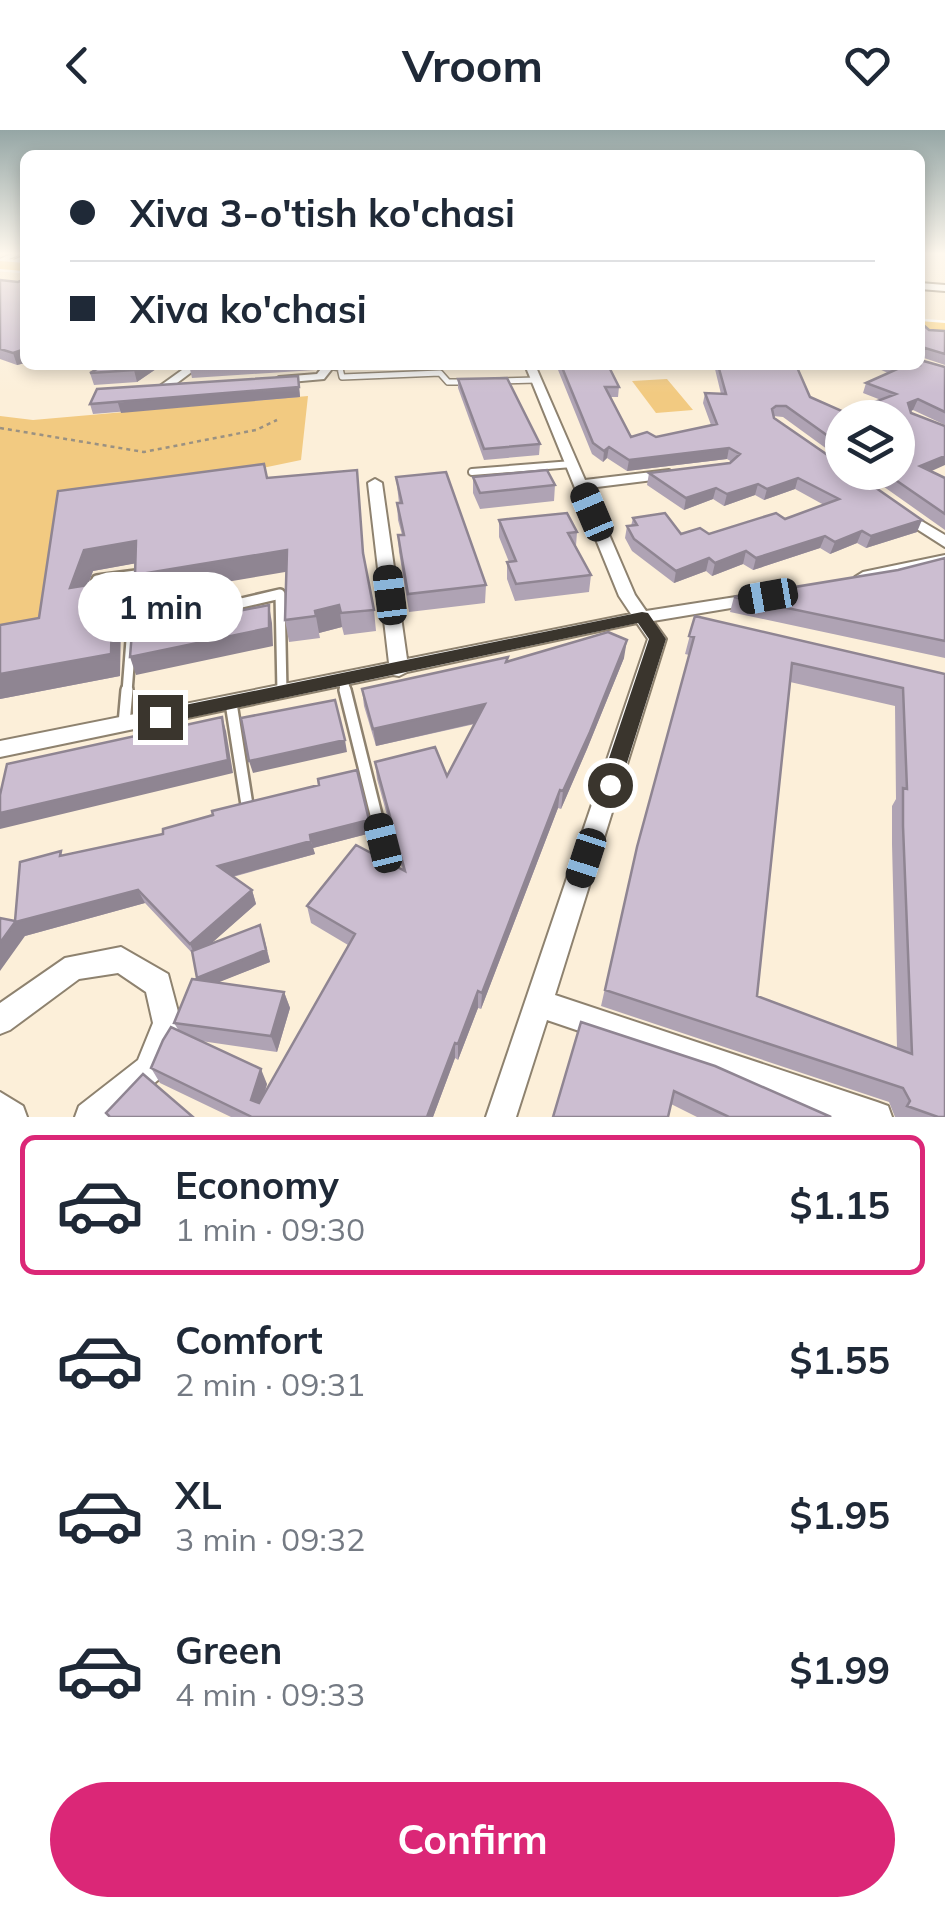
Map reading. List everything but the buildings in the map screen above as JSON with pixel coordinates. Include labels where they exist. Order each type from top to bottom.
[{"type":"street","points":[[181,388],[155,391],[188,370]]},
{"type":"street","points":[[260,382],[320,377],[326,370]]},
{"type":"street","points":[[501,1117],[658,639],[627,596],[533,372]]},
{"type":"street","points":[[580,485],[690,472]]},
{"type":"street","points":[[375,483],[399,670]]},
{"type":"street","points":[[892,506],[945,542]]},
{"type":"street","points":[[835,583],[945,560]]},
{"type":"street","points":[[7,752],[124,724],[642,617],[781,594]]},
{"type":"street","points":[[676,613],[712,623]]},
{"type":"street","points":[[0,1020],[74,967],[122,960],[158,984],[167,1023],[148,1070],[90,1117]]},
{"type":"street","points":[[538,1003],[877,1117]]},
{"type":"street","points":[[0,1108],[12,1117]]},
{"type":"lane","points":[[340,370],[342,377],[440,374],[448,382],[533,372]]},
{"type":"lane","points":[[472,472],[572,464]]},
{"type":"lane","points":[[124,724],[136,576],[98,580],[94,597],[134,593]]},
{"type":"lane","points":[[168,620],[280,594],[282,693]]},
{"type":"lane","points":[[343,681],[383,843]]},
{"type":"lane","points":[[231,703],[248,804]]},
{"type":"path","points":[[0,428],[144,452],[256,430],[278,420]]},
{"type":"shaded area","points":[[667,379],[693,410],[656,413],[632,381]]},
{"type":"shaded area","points":[[308,396],[301,460],[63,510],[46,626],[0,636],[0,416],[33,420]]},
{"type":"route","points":[[160,717],[642,617],[658,639],[610,785]]}]
